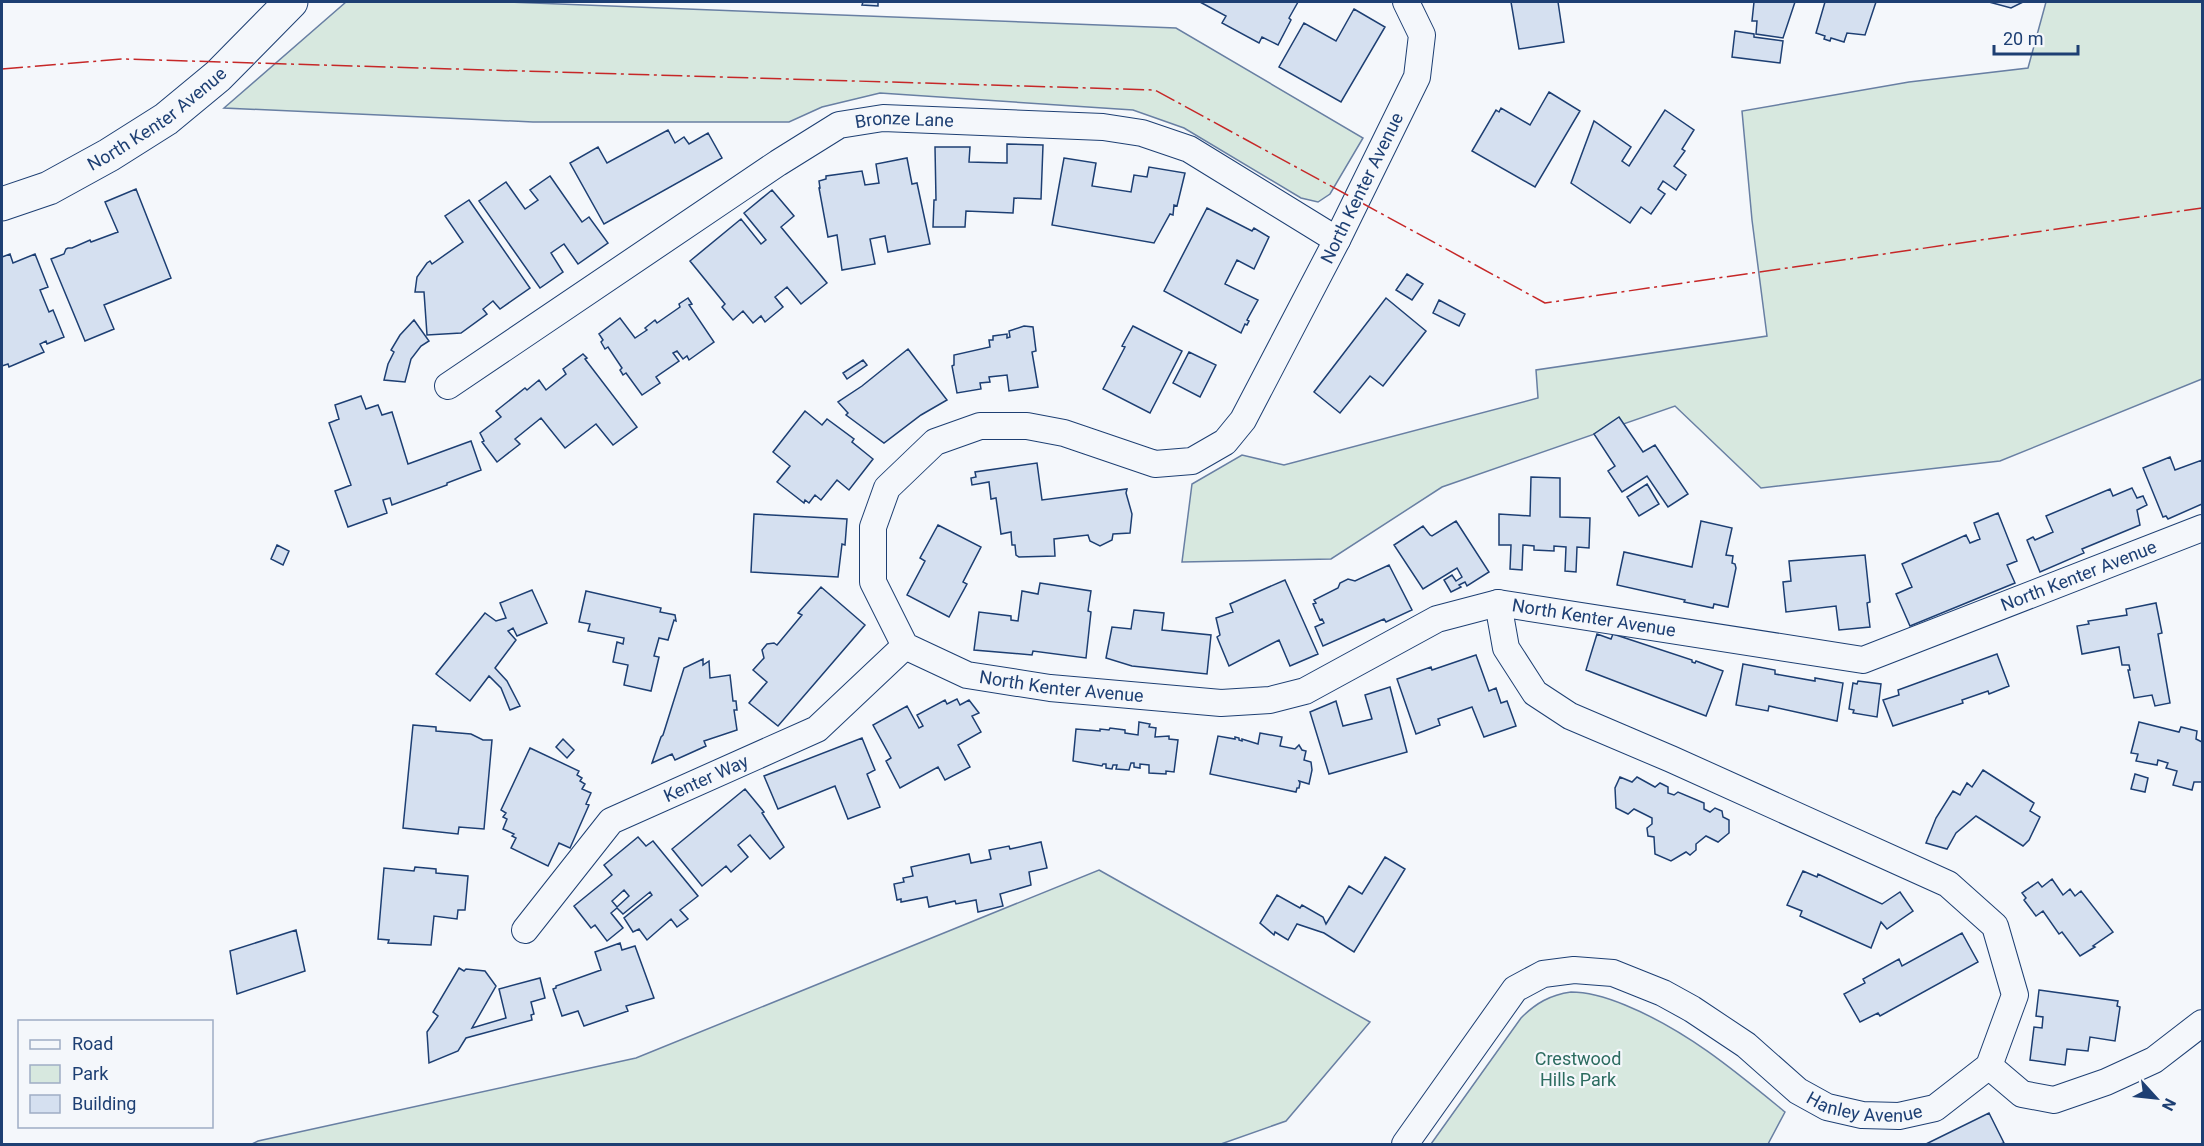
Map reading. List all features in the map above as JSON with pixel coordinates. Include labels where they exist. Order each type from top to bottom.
[{"type":"street","name":"North Kenter Avenue","points":[[2,204],[48,188],[109,155],[166,119],[218,76],[291,2]]},
{"type":"street","name":"North Kenter Avenue","points":[[1406,2],[1422,35],[1417,77],[1337,240],[1242,420],[1225,442],[1192,461],[1155,464],[1064,433],[1027,426],[980,426],[935,442],[887,488],[873,527],[873,582],[905,646],[967,675],[1050,688],[1221,703],[1270,700],[1305,691],[1437,619],[1498,603],[1863,660],[2202,528]]},
{"type":"street","name":"Bronze Lane","points":[[448,386],[778,163],[839,125],[883,118],[1103,127],[1142,133],[1189,149],[1337,240]]},
{"type":"street","points":[[1498,603],[1506,648],[1535,693],[1570,716],[1948,884],[1995,926],[2015,995],[1989,1066],[2022,1094],[2054,1100],[2106,1082],[2154,1060],[2202,1023]]},
{"type":"street","name":"Kenter Way","points":[[525,930],[611,821],[817,729],[905,646]]},
{"type":"street","name":"Hanley Avenue","points":[[1405,1144],[1515,989],[1543,975],[1574,970],[1613,973],[1663,993],[1692,1009],[1746,1045],[1798,1091],[1827,1107],[1862,1115],[1899,1116],[1935,1108],[1989,1066]]},
{"type":"green space","points":[[346,2],[506,2],[1176,28],[1363,138],[1330,194],[1318,202],[1301,198],[1184,128],[1133,110],[880,93],[822,107],[789,122],[533,122],[224,108]]},
{"type":"green space","points":[[2046,2],[2202,2],[2202,379],[2000,461],[1761,488],[1675,406],[1442,487],[1331,559],[1182,562],[1192,484],[1242,455],[1284,465],[1538,398],[1536,370],[1767,336],[1752,220],[1742,111],[1909,82],[2028,68]]},
{"type":"green space","points":[[1099,870],[1370,1022],[1286,1121],[1221,1144],[252,1144],[636,1058]]},
{"type":"green space","name":"Crestwood Hills Park","points":[[1571,992],[1605,998],[1647,1015],[1669,1026],[1728,1066],[1785,1112],[1768,1144],[1431,1144],[1521,1018],[1544,1000]]},
{"type":"building","points":[[863,2],[878,2],[878,6],[862,5]]},
{"type":"building","points":[[1200,2],[1298,2],[1278,45],[1262,37],[1259,43],[1222,23],[1226,16]]},
{"type":"building","points":[[1511,2],[1558,2],[1564,42],[1519,49]]},
{"type":"building","points":[[1754,2],[1795,2],[1783,38],[1756,34],[1757,21],[1752,21]]},
{"type":"building","points":[[1825,2],[1876,2],[1865,35],[1847,33],[1844,42],[1831,38],[1830,41],[1824,39],[1825,36],[1816,33]]},
{"type":"building","points":[[1989,2],[2023,2],[2011,8]]},
{"type":"building","points":[[1354,9],[1385,27],[1341,102],[1279,67],[1304,23],[1336,41]]},
{"type":"building","points":[[1735,31],[1754,34],[1754,37],[1783,41],[1780,63],[1732,57]]},
{"type":"building","points":[[1549,92],[1580,111],[1535,187],[1472,151],[1496,110],[1499,112],[1501,108],[1530,125]]},
{"type":"building","points":[[1665,110],[1694,130],[1682,149],[1685,151],[1674,166],[1686,175],[1676,190],[1663,181],[1658,189],[1665,194],[1651,214],[1641,207],[1630,223],[1571,183],[1594,121],[1631,147],[1622,161],[1629,166]]},
{"type":"building","points":[[668,130],[675,143],[684,137],[689,144],[708,133],[722,158],[604,224],[570,163],[598,147],[607,163]]},
{"type":"building","points":[[1007,144],[1043,145],[1041,199],[1014,198],[1013,213],[966,211],[965,227],[933,227],[934,200],[936,200],[935,147],[970,147],[969,162],[1007,163]]},
{"type":"building","points":[[907,158],[912,184],[917,183],[930,244],[888,252],[885,236],[870,239],[875,264],[842,270],[837,235],[828,237],[819,181],[826,179],[826,176],[862,171],[865,185],[879,183],[876,164]]},
{"type":"building","points":[[1064,158],[1096,163],[1092,186],[1131,192],[1134,175],[1147,177],[1149,167],[1185,173],[1177,206],[1174,205],[1173,215],[1170,214],[1154,243],[1052,225]]},
{"type":"building","points":[[550,176],[582,222],[589,217],[608,243],[578,264],[564,244],[551,253],[563,272],[540,288],[479,201],[506,182],[525,209],[538,200],[530,190]]},
{"type":"building","points":[[136,189],[171,278],[104,305],[114,329],[85,341],[51,259],[64,254],[68,248],[118,232],[105,202]]},
{"type":"building","points":[[772,190],[794,216],[781,227],[827,283],[801,304],[787,287],[775,297],[783,307],[765,322],[761,316],[753,323],[743,311],[733,320],[722,307],[725,304],[690,261],[741,219],[761,244],[766,240],[744,213]]},
{"type":"building","points":[[469,200],[530,288],[500,309],[493,301],[483,309],[487,314],[461,333],[427,335],[424,292],[415,292],[417,277],[427,263],[430,261],[432,264],[463,242],[445,216]]},
{"type":"building","points":[[1207,208],[1269,237],[1254,269],[1237,260],[1225,284],[1258,300],[1241,333],[1164,291]]},
{"type":"building","points":[[10,254],[13,263],[35,254],[48,287],[40,290],[49,312],[53,310],[64,337],[47,344],[46,341],[40,344],[44,352],[9,367],[8,364],[2,366],[2,257]]},
{"type":"building","points":[[1407,274],[1423,284],[1412,300],[1396,290]]},
{"type":"building","points":[[688,298],[692,304],[689,305],[714,342],[689,360],[687,356],[683,359],[677,351],[673,353],[679,361],[656,377],[660,383],[642,395],[626,373],[623,375],[620,370],[622,368],[608,347],[605,349],[599,334],[620,318],[635,338],[647,330],[645,328],[655,320],[657,323],[680,307],[679,304]]},
{"type":"building","points":[[1386,298],[1426,331],[1383,386],[1370,376],[1340,413],[1314,392]]},
{"type":"building","points":[[1439,300],[1465,314],[1459,326],[1433,313]]},
{"type":"building","points":[[414,320],[429,341],[421,346],[411,359],[405,382],[384,380],[394,352],[391,350],[400,335]]},
{"type":"building","points":[[1024,326],[1033,327],[1036,351],[1032,352],[1038,387],[1009,391],[1007,375],[989,377],[990,382],[980,383],[981,389],[957,393],[952,366],[954,355],[990,347],[989,340],[993,340],[993,336],[1007,334],[1007,338],[1010,337],[1009,331]]},
{"type":"building","points":[[1133,326],[1182,351],[1150,413],[1103,389],[1125,347],[1122,346]]},
{"type":"building","points":[[908,349],[947,400],[921,415],[884,443],[846,415],[848,413],[838,402]]},
{"type":"building","points":[[1189,352],[1216,365],[1200,397],[1173,383]]},
{"type":"building","points":[[583,354],[637,427],[613,445],[596,424],[565,448],[541,418],[515,439],[520,444],[497,462],[482,442],[484,441],[480,433],[501,417],[496,411],[539,380],[546,390],[566,374],[563,369]]},
{"type":"building","points":[[863,360],[867,365],[847,379],[843,373]]},
{"type":"building","points":[[361,396],[366,409],[378,405],[382,415],[392,412],[408,464],[471,441],[481,470],[392,505],[390,498],[383,500],[387,513],[348,527],[335,491],[351,485],[329,423],[339,419],[335,405]]},
{"type":"building","points":[[805,411],[822,425],[827,419],[854,439],[852,442],[873,459],[849,490],[837,480],[821,500],[815,495],[809,503],[805,500],[804,503],[777,482],[790,466],[773,452]]},
{"type":"building","points":[[1619,417],[1643,452],[1655,445],[1688,494],[1668,507],[1647,476],[1622,492],[1608,471],[1615,466],[1594,434]]},
{"type":"building","points":[[2170,457],[2175,470],[2202,460],[2202,504],[2168,519],[2166,516],[2163,517],[2143,468]]},
{"type":"building","points":[[1037,463],[1042,500],[1127,489],[1132,514],[1130,533],[1113,534],[1112,540],[1100,546],[1090,541],[1088,535],[1054,539],[1055,556],[1019,557],[1016,555],[1011,532],[1001,534],[996,498],[991,499],[989,482],[972,485],[971,478],[976,477],[975,472]]},
{"type":"building","points":[[1531,477],[1560,478],[1560,517],[1590,518],[1589,548],[1577,547],[1576,572],[1565,571],[1566,547],[1554,546],[1554,551],[1534,550],[1534,546],[1523,545],[1522,570],[1510,569],[1511,545],[1499,545],[1499,514],[1530,516]]},
{"type":"building","points":[[1647,484],[1659,504],[1639,516],[1627,497]]},
{"type":"building","points":[[2132,488],[2137,498],[2143,496],[2147,505],[2137,510],[2140,525],[2082,549],[2084,553],[2040,572],[2027,540],[2033,537],[2035,540],[2053,532],[2046,516],[2110,489],[2113,496]]},
{"type":"building","points":[[1998,513],[2017,561],[2007,565],[2015,583],[1910,626],[1896,594],[1912,587],[1902,564],[1966,535],[1970,543],[1980,539],[1974,523]]},
{"type":"building","points":[[754,514],[847,519],[845,545],[842,544],[838,577],[751,572]]},
{"type":"building","points":[[1456,521],[1489,572],[1467,586],[1465,582],[1459,585],[1461,587],[1451,592],[1444,580],[1452,575],[1456,581],[1462,577],[1457,568],[1423,589],[1394,545],[1423,526],[1432,536]]},
{"type":"building","points":[[1701,521],[1732,528],[1726,555],[1733,556],[1732,563],[1736,568],[1728,607],[1714,604],[1713,608],[1617,585],[1624,552],[1692,567]]},
{"type":"building","points":[[938,525],[981,547],[963,582],[967,584],[949,617],[907,595],[925,561],[920,558]]},
{"type":"building","points":[[277,545],[289,551],[283,565],[271,559]]},
{"type":"building","points":[[1865,555],[1870,627],[1839,630],[1836,606],[1786,612],[1783,582],[1791,581],[1789,561]]},
{"type":"building","points":[[1389,565],[1412,610],[1386,622],[1384,619],[1323,646],[1315,627],[1324,623],[1322,619],[1320,620],[1313,604],[1316,603],[1314,600],[1338,588],[1340,583],[1348,579],[1355,581]]},
{"type":"building","points":[[1285,580],[1318,654],[1290,666],[1279,640],[1229,666],[1217,637],[1220,635],[1216,618],[1233,612],[1230,604]]},
{"type":"building","points":[[1040,583],[1091,591],[1086,658],[1033,651],[1032,655],[974,650],[979,612],[1011,616],[1011,620],[1018,621],[1022,591],[1038,594]]},
{"type":"building","points":[[821,587],[865,625],[778,726],[749,703],[767,682],[753,670],[764,658],[762,650],[767,644],[777,645],[802,615],[798,613]]},
{"type":"building","points":[[532,590],[547,623],[517,636],[513,628],[508,631],[516,640],[495,668],[507,681],[520,706],[510,710],[501,688],[489,676],[470,701],[436,674],[485,613],[496,621],[506,618],[500,603]]},
{"type":"building","points":[[586,591],[661,608],[660,612],[675,615],[676,621],[674,620],[668,640],[659,638],[654,656],[659,657],[651,691],[624,685],[628,665],[613,662],[617,642],[623,644],[624,638],[588,631],[590,624],[579,622]]},
{"type":"building","points":[[2156,603],[2162,633],[2158,634],[2170,703],[2155,706],[2152,695],[2134,698],[2129,665],[2122,665],[2119,647],[2082,654],[2077,626],[2089,624],[2088,621],[2127,615],[2126,609]]},
{"type":"building","points":[[1134,610],[1164,613],[1162,630],[1211,635],[1207,674],[1132,666],[1106,658],[1112,627],[1131,629]]},
{"type":"building","points":[[1597,634],[1611,639],[1613,634],[1723,671],[1706,716],[1586,670]]},
{"type":"building","points":[[1997,654],[2009,686],[1989,694],[1988,691],[1962,700],[1963,703],[1893,726],[1883,700],[1899,695],[1898,690]]},
{"type":"building","points":[[1476,655],[1489,691],[1496,688],[1501,703],[1507,701],[1516,726],[1484,737],[1472,707],[1438,719],[1440,725],[1416,734],[1397,679]]},
{"type":"building","points":[[703,659],[703,665],[709,661],[710,678],[730,675],[733,701],[736,701],[737,710],[734,710],[737,730],[704,741],[706,746],[675,760],[672,754],[652,763],[684,668]]},
{"type":"building","points":[[1743,664],[1775,670],[1775,674],[1843,683],[1837,721],[1769,706],[1768,711],[1736,705]]},
{"type":"building","points":[[1858,681],[1881,684],[1877,717],[1853,713],[1854,710],[1849,709],[1853,683],[1857,684]]},
{"type":"building","points":[[1390,687],[1407,752],[1329,774],[1310,712],[1336,701],[1343,726],[1372,719],[1365,695]]},
{"type":"building","points":[[957,699],[960,705],[969,700],[979,713],[972,716],[981,732],[958,745],[970,767],[945,780],[938,767],[900,788],[886,761],[891,758],[873,725],[907,706],[919,728],[923,726],[917,715],[945,700],[947,704]]},
{"type":"building","points":[[1139,722],[1156,728],[1155,737],[1169,736],[1169,739],[1178,740],[1174,772],[1149,773],[1149,765],[1140,764],[1140,768],[1134,767],[1134,763],[1131,763],[1129,770],[1116,769],[1117,765],[1113,765],[1112,769],[1106,768],[1106,764],[1102,766],[1073,761],[1076,729],[1100,731],[1100,729],[1109,730],[1110,728],[1138,735]]},
{"type":"building","points":[[2139,722],[2179,732],[2181,727],[2197,731],[2196,739],[2202,742],[2202,782],[2194,782],[2192,790],[2173,785],[2177,771],[2166,768],[2168,763],[2158,760],[2157,765],[2136,761],[2138,754],[2131,753]]},
{"type":"building","points":[[413,725],[436,727],[436,731],[471,734],[483,740],[492,740],[484,829],[459,827],[458,834],[403,828]]},
{"type":"building","points":[[1260,733],[1282,737],[1280,746],[1295,749],[1299,745],[1302,750],[1306,751],[1304,760],[1311,762],[1312,770],[1309,784],[1299,781],[1299,788],[1296,792],[1210,774],[1218,736],[1235,739],[1235,737],[1258,744]]},
{"type":"building","points":[[862,738],[875,770],[867,774],[880,807],[848,819],[835,786],[778,809],[764,776]]},
{"type":"building","points":[[563,739],[574,750],[567,758],[556,747]]},
{"type":"building","points":[[530,748],[579,771],[577,775],[585,784],[582,789],[591,793],[586,804],[589,805],[570,848],[559,843],[548,866],[511,848],[516,838],[512,836],[514,834],[503,829],[507,819],[503,817],[506,813],[501,810]]},
{"type":"building","points":[[1983,770],[2034,803],[2030,811],[2040,817],[2029,840],[2023,846],[1976,816],[1956,833],[1947,849],[1926,843],[1936,818],[1953,791],[1960,795],[1967,783],[1972,787]]},
{"type":"building","points":[[2135,774],[2148,778],[2145,792],[2131,789]]},
{"type":"building","points":[[1620,777],[1632,782],[1637,777],[1655,787],[1660,783],[1668,787],[1668,793],[1674,795],[1678,792],[1704,803],[1704,809],[1710,812],[1715,808],[1722,811],[1723,817],[1729,820],[1729,833],[1718,842],[1706,836],[1696,844],[1696,850],[1690,855],[1686,852],[1671,861],[1655,854],[1654,837],[1648,836],[1647,828],[1652,824],[1652,818],[1634,809],[1628,814],[1616,808],[1615,788]]},
{"type":"building","points":[[745,789],[764,812],[762,813],[784,847],[770,859],[750,835],[738,845],[748,857],[731,872],[726,866],[702,886],[672,849]]},
{"type":"building","points":[[638,837],[646,846],[653,841],[698,896],[680,910],[688,919],[677,927],[671,919],[647,940],[639,929],[633,932],[624,918],[652,895],[650,892],[623,914],[617,908],[611,913],[623,928],[607,941],[595,925],[591,928],[574,906],[612,875],[604,865]],"holes":[[[624,890],[629,896],[617,907],[612,901]]]},
{"type":"building","points":[[1041,842],[1047,868],[1029,872],[1031,885],[1000,894],[1003,906],[978,912],[976,900],[956,904],[955,901],[929,907],[927,897],[901,902],[901,899],[897,900],[894,884],[904,882],[903,878],[913,876],[911,867],[969,854],[971,863],[991,859],[989,850],[1009,846],[1010,849]]},
{"type":"building","points":[[1385,857],[1405,869],[1354,952],[1324,933],[1297,924],[1288,940],[1275,932],[1274,935],[1260,923],[1277,895],[1300,908],[1302,905],[1323,917],[1326,924],[1349,886],[1362,894]]},
{"type":"building","points":[[415,867],[436,869],[436,873],[468,876],[465,910],[458,910],[457,919],[434,916],[431,945],[388,943],[389,940],[378,939],[384,868],[414,871]]},
{"type":"building","points":[[1803,871],[1817,877],[1818,874],[1882,904],[1900,892],[1913,911],[1887,929],[1881,922],[1871,948],[1800,916],[1802,911],[1787,905]]},
{"type":"building","points":[[2052,879],[2063,895],[2070,889],[2075,896],[2081,891],[2113,932],[2080,956],[2062,932],[2059,934],[2043,911],[2036,916],[2024,900],[2026,898],[2022,893],[2038,882],[2042,887]]},
{"type":"building","points":[[296,930],[305,971],[237,994],[230,951]]},
{"type":"building","points":[[1962,933],[1978,962],[1880,1016],[1878,1013],[1860,1022],[1844,994],[1865,983],[1863,979],[1899,959],[1902,966]]},
{"type":"building","points":[[620,943],[622,950],[635,946],[654,998],[626,1006],[628,1011],[584,1026],[578,1011],[562,1016],[553,989],[601,970],[595,952]]},
{"type":"building","points":[[459,968],[464,971],[466,969],[485,971],[496,986],[472,1028],[506,1018],[499,989],[540,978],[545,998],[531,1002],[534,1014],[531,1015],[532,1020],[466,1038],[458,1051],[429,1063],[427,1032],[438,1016],[433,1012]]},
{"type":"building","points":[[2039,990],[2118,1001],[2117,1006],[2120,1007],[2115,1041],[2090,1037],[2088,1051],[2067,1049],[2065,1065],[2030,1060],[2034,1027],[2042,1028],[2043,1017],[2036,1016]]},
{"type":"building","points":[[1989,1113],[2004,1143],[1926,1144]]},
{"type":"power","points":[[2,69],[122,59],[1155,90],[1545,303],[2202,208]]}]
